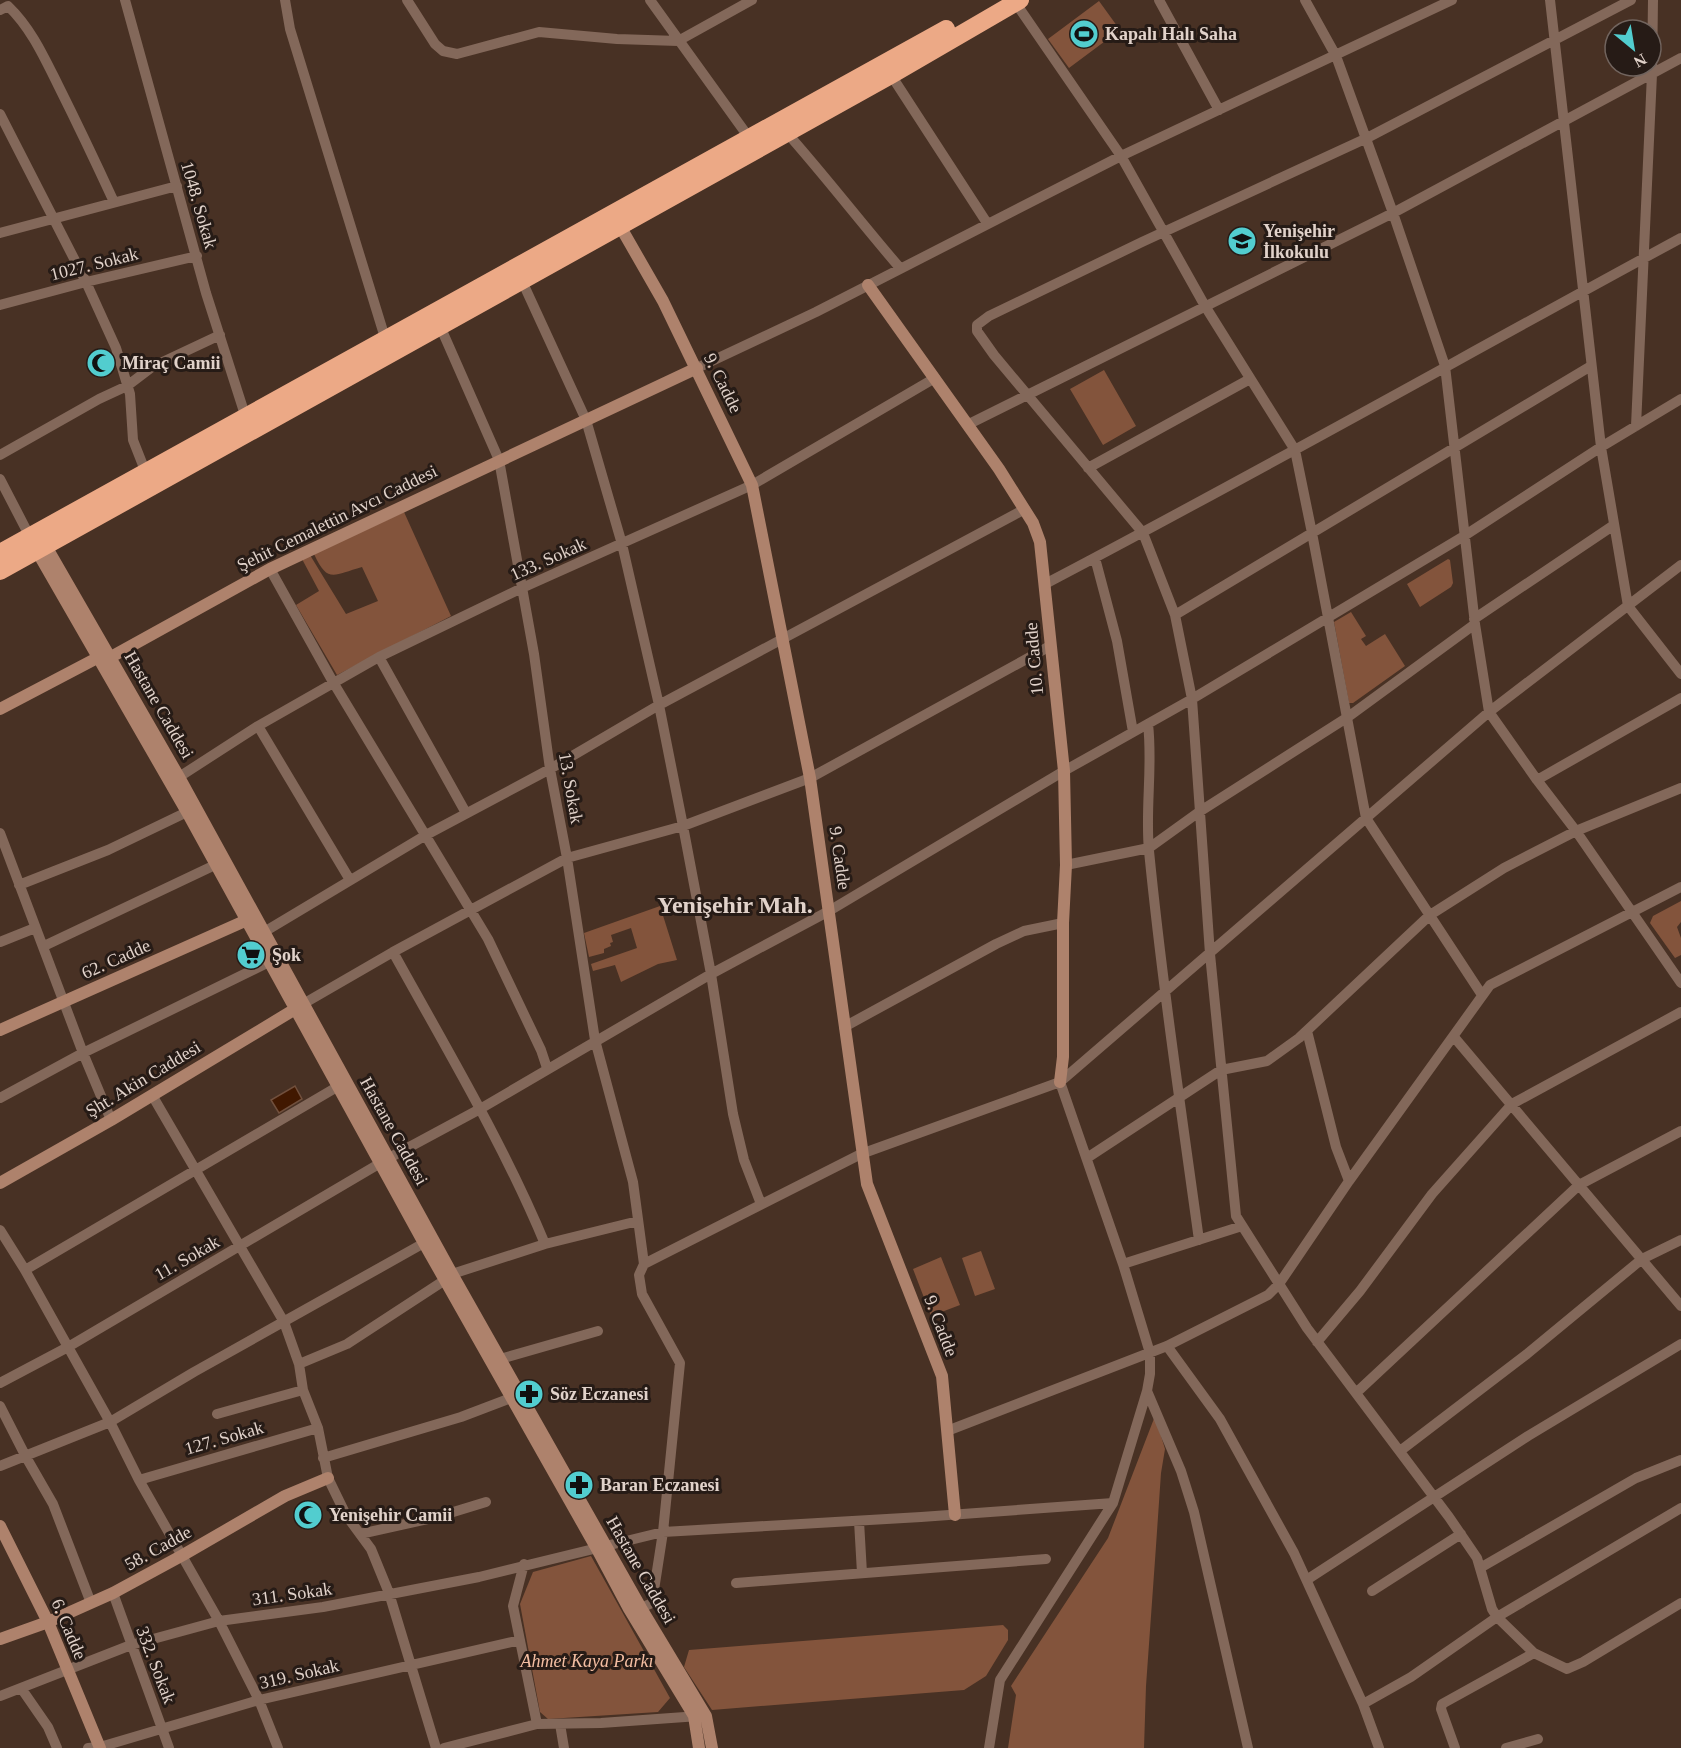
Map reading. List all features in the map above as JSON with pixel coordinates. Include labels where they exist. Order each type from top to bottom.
[{"type":"highway","points":[[0,553],[38,542],[440,326],[891,75],[1011,1]]},
{"type":"highway","points":[[0,571],[38,542],[146,473],[750,139],[1011,1]]},
{"type":"street","name":"1048. Sokak","points":[[125,0],[197,256],[246,418]]},
{"type":"street","points":[[285,0],[290,29],[386,341]]},
{"type":"street","points":[[407,0],[435,44],[443,51],[458,54],[539,32],[617,39],[678,41],[752,0]]},
{"type":"street","points":[[650,0],[750,139]]},
{"type":"street","points":[[1160,0],[1219,110]]},
{"type":"street","points":[[1305,0],[1336,56],[1367,138],[1444,366],[1474,621],[1489,712],[1576,831],[1681,982]]},
{"type":"street","points":[[1551,0],[1601,447],[1628,606],[1681,674]]},
{"type":"street","points":[[1631,0],[1367,138],[989,316],[977,326],[977,331],[1026,394],[1143,533],[1175,615],[1192,699],[1210,954],[1236,1216],[1317,1342],[1435,1498],[1477,1558],[1492,1609],[1497,1617],[1534,1653],[1567,1669],[1583,1662],[1681,1603]]},
{"type":"street","points":[[1653,0],[1653,18]]},
{"type":"street","points":[[1011,1],[1121,156],[1205,306],[1295,450],[1366,818],[1482,995]]},
{"type":"street","points":[[697,368],[868,285],[1121,156],[1336,56],[1446,1]]},
{"type":"street","points":[[0,10],[8,6],[20,17],[34,39],[83,134],[114,202]]},
{"type":"street","points":[[1663,68],[1681,58]]},
{"type":"street","points":[[891,75],[987,223]]},
{"type":"street","points":[[969,424],[1393,213],[1644,78]]},
{"type":"street","points":[[1636,426],[1652,78]]},
{"type":"street","points":[[0,114],[86,282],[116,348],[130,394],[133,440],[146,473]]},
{"type":"street","points":[[787,133],[900,268]]},
{"type":"street","points":[[0,233],[177,186]]},
{"type":"street","name":"9. Cadde","points":[[620,226],[663,301],[752,485],[810,778],[861,1154],[867,1184],[942,1376],[955,1515]]},
{"type":"street","points":[[1045,584],[1143,533],[1681,238]]},
{"type":"street","name":"1027. Sokak","points":[[0,305],[197,256]]},
{"type":"street","points":[[522,281],[586,420],[622,544],[659,705],[683,826],[711,974],[733,1114],[744,1160],[761,1204]]},
{"type":"street","name":"10. Cadde","points":[[868,285],[969,424],[1025,509],[1040,542],[1064,771],[1063,1057],[1060,1082]]},
{"type":"street","name":"13. Sokak","points":[[440,326],[499,460],[534,654],[550,769],[567,858],[595,1040],[633,1182],[644,1264],[639,1275],[642,1294],[680,1363],[663,1532],[652,1603],[635,1608]]},
{"type":"street","points":[[0,455],[99,399],[127,386],[152,367],[220,335]]},
{"type":"street","points":[[1175,615],[1591,366]]},
{"type":"street","name":"Şehit Cemalettin Avcı Caddesi","points":[[0,709],[105,657],[270,569],[697,368]]},
{"type":"street","name":"133. Sokak","points":[[179,777],[258,726],[379,657],[522,588],[752,485],[935,378]]},
{"type":"street","points":[[1088,468],[1250,379]]},
{"type":"street","name":"11. Sokak","points":[[0,1383],[68,1347],[595,1040],[829,911],[1064,771],[1192,699],[1327,616],[1464,536],[1601,447],[1681,399]]},
{"type":"street","points":[[0,479],[38,542]]},
{"type":"street","points":[[264,933],[426,834],[550,769],[659,705],[1025,509]]},
{"type":"street","points":[[1065,865],[1149,848],[1199,812],[1348,717],[1474,621],[1614,525]]},
{"type":"street","name":"Hastane Caddesi","points":[[38,542],[179,777],[264,933],[337,1087],[385,1161],[424,1243],[500,1359],[635,1608],[700,1716],[712,1748]]},
{"type":"street","points":[[1095,558],[1117,641],[1133,732]]},
{"type":"street","points":[[644,1264],[861,1154],[1060,1082],[1489,712],[1681,565]]},
{"type":"street","points":[[270,569],[333,682],[488,939],[548,1068]]},
{"type":"street","points":[[299,1006],[393,952],[567,858],[683,826],[810,778],[1050,646]]},
{"type":"street","name":"Hastane Caddesi","points":[[105,657],[215,865],[269,963],[299,1006],[448,1277],[511,1398],[602,1548]]},
{"type":"street","points":[[379,657],[466,813]]},
{"type":"street","points":[[1537,780],[1681,698]]},
{"type":"street","points":[[1148,724],[1150,746],[1149,848],[1165,992],[1199,1239]]},
{"type":"street","points":[[258,726],[351,880]]},
{"type":"street","points":[[1087,1158],[1221,1070],[1267,1061],[1306,1031],[1430,915],[1504,868],[1576,831],[1681,788]]},
{"type":"street","points":[[19,885],[108,850],[187,812]]},
{"type":"street","points":[[1,837],[83,1053],[111,1120]]},
{"type":"street","points":[[44,946],[215,865]]},
{"type":"street","points":[[947,1431],[1167,1347],[1268,1295],[1279,1284],[1349,1181],[1490,985],[1681,887]]},
{"type":"street","name":"62. Cadde","points":[[0,1030],[247,920]]},
{"type":"street","points":[[844,1027],[996,944],[1024,931],[1063,923]]},
{"type":"street","points":[[0,942],[35,928]]},
{"type":"street","points":[[393,952],[480,1109],[528,1205],[544,1244]]},
{"type":"street","points":[[0,1098],[83,1053],[269,963]]},
{"type":"street","name":"Şht. Akin Caddesi","points":[[0,1183],[111,1120],[299,1006]]},
{"type":"street","points":[[1317,1342],[1360,1291],[1432,1194],[1512,1104],[1681,1012]]},
{"type":"street","points":[[1306,1031],[1336,1147],[1349,1181]]},
{"type":"street","points":[[1454,1036],[1681,1306]]},
{"type":"street","points":[[989,1748],[1000,1680],[1113,1503],[1147,1391],[1150,1374],[1150,1353],[1123,1263],[1060,1082]]},
{"type":"street","points":[[25,1270],[337,1087]]},
{"type":"street","points":[[152,1095],[284,1322],[299,1364],[303,1390],[318,1428],[328,1478],[346,1515],[370,1549],[389,1593],[436,1748]]},
{"type":"street","points":[[1356,1393],[1579,1185],[1681,1131]]},
{"type":"street","points":[[299,1364],[347,1344],[448,1277],[544,1244],[639,1221]]},
{"type":"street","points":[[1123,1263],[1242,1226]]},
{"type":"street","points":[[0,1230],[25,1270],[110,1422],[139,1480],[219,1621],[259,1700],[278,1748]]},
{"type":"street","points":[[1400,1451],[1527,1354],[1642,1259],[1681,1240]]},
{"type":"street","points":[[0,1466],[110,1422],[424,1243]]},
{"type":"street","points":[[500,1359],[598,1331]]},
{"type":"street","points":[[1308,1579],[1528,1436],[1681,1344]]},
{"type":"street","points":[[1167,1347],[1220,1419],[1308,1579],[1363,1704],[1379,1748]]},
{"type":"street","points":[[218,1414],[303,1390]]},
{"type":"street","points":[[1147,1391],[1181,1471],[1194,1512],[1248,1748]]},
{"type":"street","points":[[323,1458],[461,1417],[511,1398]]},
{"type":"street","points":[[0,1406],[53,1504],[91,1603]]},
{"type":"street","name":"127. Sokak","points":[[139,1480],[318,1428]]},
{"type":"street","points":[[1480,1568],[1636,1478],[1681,1460]]},
{"type":"street","name":"58. Cadde","points":[[0,1639],[48,1622],[112,1593],[285,1496],[328,1478]]},
{"type":"street","points":[[360,1534],[437,1517],[486,1502]]},
{"type":"street","name":"311. Sokak","points":[[0,1696],[131,1645],[219,1621],[323,1607],[479,1576],[663,1532],[955,1515],[1113,1503]]},
{"type":"street","points":[[1363,1704],[1411,1677],[1497,1617],[1681,1509]]},
{"type":"street","points":[[859,1521],[862,1573]]},
{"type":"street","name":"6. Cadde","points":[[1,1532],[48,1622],[96,1748]]},
{"type":"street","points":[[1372,1591],[1461,1534]]},
{"type":"street","points":[[736,1583],[1046,1559]]},
{"type":"street","points":[[524,1564],[513,1606],[537,1724]]},
{"type":"street","name":"332. Sokak","points":[[112,1593],[169,1748]]},
{"type":"street","name":"319. Sokak","points":[[96,1748],[259,1700],[520,1640]]},
{"type":"street","points":[[1455,1748],[1441,1709],[1442,1704],[1534,1653]]},
{"type":"street","points":[[21,1688],[48,1727],[57,1748]]},
{"type":"street","points":[[444,1748],[537,1724],[700,1716]]},
{"type":"street","name":"Hastane Caddesi","points":[[699,1748],[700,1716]]},
{"type":"street","points":[[560,1724],[564,1748]]},
{"type":"street","points":[[1506,1748],[1539,1739]]},
{"type":"green space","name":"Kapalı Halı Saha","points":[[1099,1],[1120,30],[1069,68],[1048,39]]},
{"type":"green space","points":[[1104,370],[1136,426],[1103,445],[1070,389]]},
{"type":"green space","points":[[404,512],[451,616],[337,675],[296,605],[319,591],[302,559],[310,555],[346,614],[378,601],[362,567],[332,575],[323,570],[314,554]]},
{"type":"green space","points":[[1448,559],[1453,583],[1451,587],[1420,607],[1407,584]]},
{"type":"green space","points":[[1351,612],[1366,636],[1361,639],[1366,646],[1385,634],[1405,666],[1353,703],[1349,703],[1334,622]]},
{"type":"green space","points":[[1681,901],[1681,922],[1677,927],[1681,938],[1681,955],[1675,958],[1650,923],[1653,916]]},
{"type":"green space","points":[[660,906],[677,960],[658,964],[621,982],[615,965],[593,971],[591,964],[637,948],[631,928],[611,935],[613,942],[610,943],[611,946],[604,949],[604,953],[589,957],[584,933]]},
{"type":"green space","points":[[981,1251],[995,1289],[975,1296],[962,1258]]},
{"type":"green space","points":[[941,1257],[960,1305],[931,1316],[913,1269]]},
{"type":"green space","points":[[1155,1416],[1165,1449],[1161,1473],[1146,1686],[1144,1748],[1008,1748],[1016,1695],[1011,1686],[1108,1538]]},
{"type":"green space","name":"Ahmet Kaya Parkı","points":[[591,1556],[670,1698],[658,1712],[548,1719],[540,1712],[520,1604],[533,1572]]},
{"type":"green space","points":[[1003,1625],[1008,1630],[1008,1640],[986,1676],[964,1690],[712,1710],[684,1667],[689,1650]]},
{"type":"shaded area","points":[[295,1086],[302,1099],[279,1113],[271,1100]]},
{"type":"place","name":"Kapalı Halı Saha","points":[[1084,34]]},
{"type":"place","name":"Yenişehir İlkokulu","points":[[1242,241]]},
{"type":"place","name":"Miraç Camii","points":[[101,363]]},
{"type":"place","name":"Şok","points":[[251,955]]},
{"type":"place","name":"Söz Eczanesi","points":[[529,1394]]},
{"type":"place","name":"Baran Eczanesi","points":[[579,1485]]},
{"type":"place","name":"Yenişehir Camii","points":[[308,1515]]},
{"type":"district","name":"Yenişehir Mah.","points":[[735,905]]}]
